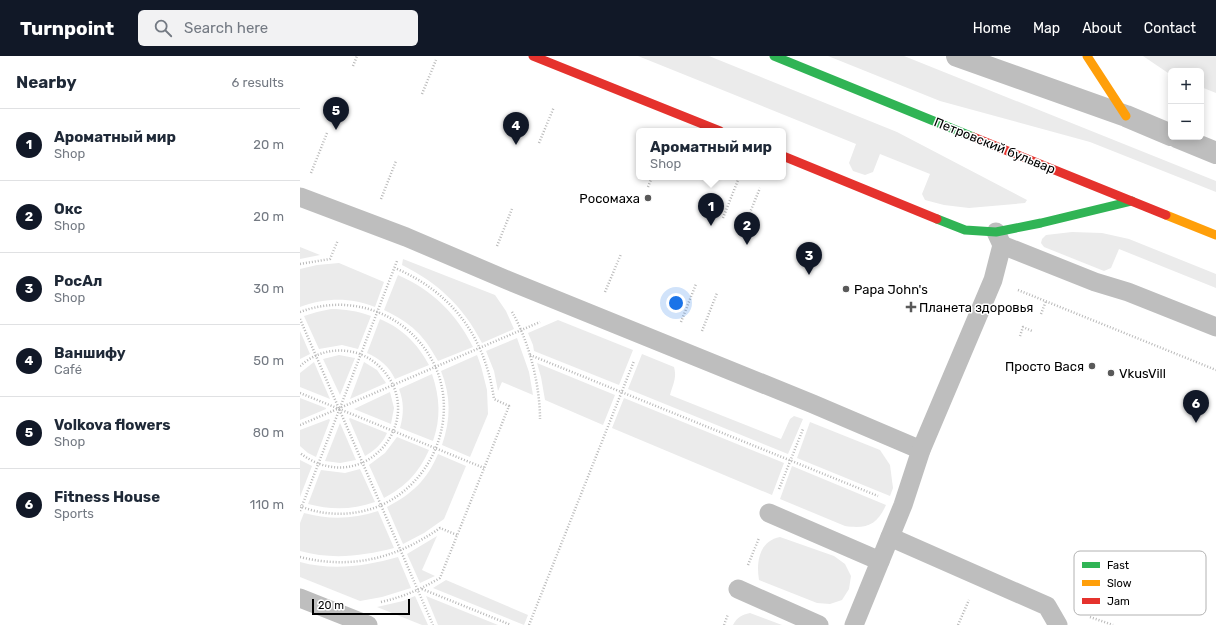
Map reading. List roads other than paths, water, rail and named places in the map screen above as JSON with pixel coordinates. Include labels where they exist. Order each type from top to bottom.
[{"type":"street","points":[[534,56],[713,128]]},
{"type":"street","name":"Петровский бульвар","points":[[774,56],[1216,235]]},
{"type":"street","points":[[957,56],[1126,116],[1168,134]]},
{"type":"street","points":[[1087,56],[1126,116]]},
{"type":"street","points":[[1184,140],[1216,153]]},
{"type":"street","points":[[786,157],[965,230],[999,239],[1041,223],[1132,201]]},
{"type":"lane","points":[[300,197],[406,238],[813,404],[921,450]]},
{"type":"lane","points":[[854,625],[903,505],[921,450],[993,280],[999,239],[1095,282],[1128,292],[1216,327]]},
{"type":"lane","points":[[769,513],[880,561]]},
{"type":"lane","points":[[890,537],[1047,606],[1058,625]]},
{"type":"lane","points":[[738,589],[819,625]]},
{"type":"lane","points":[[300,598],[368,625]]},
{"type":"place","name":"Volkova flowers","points":[[336,130]]},
{"type":"place","name":"Ваншифу","points":[[516,145]]},
{"type":"place","name":"Росомаха","points":[[648,198]]},
{"type":"place","name":"Ароматный мир","points":[[711,226]]},
{"type":"place","name":"Окс","points":[[747,245]]},
{"type":"place","name":"РосАл","points":[[809,275]]},
{"type":"place","name":"Papa John's","points":[[846,289]]},
{"type":"place","name":"Планета здоровья","points":[[911,307]]},
{"type":"place","name":"Просто Вася","points":[[1092,366]]},
{"type":"place","name":"VkusVill","points":[[1111,373]]},
{"type":"place","name":"Fitness House","points":[[1196,423]]}]
